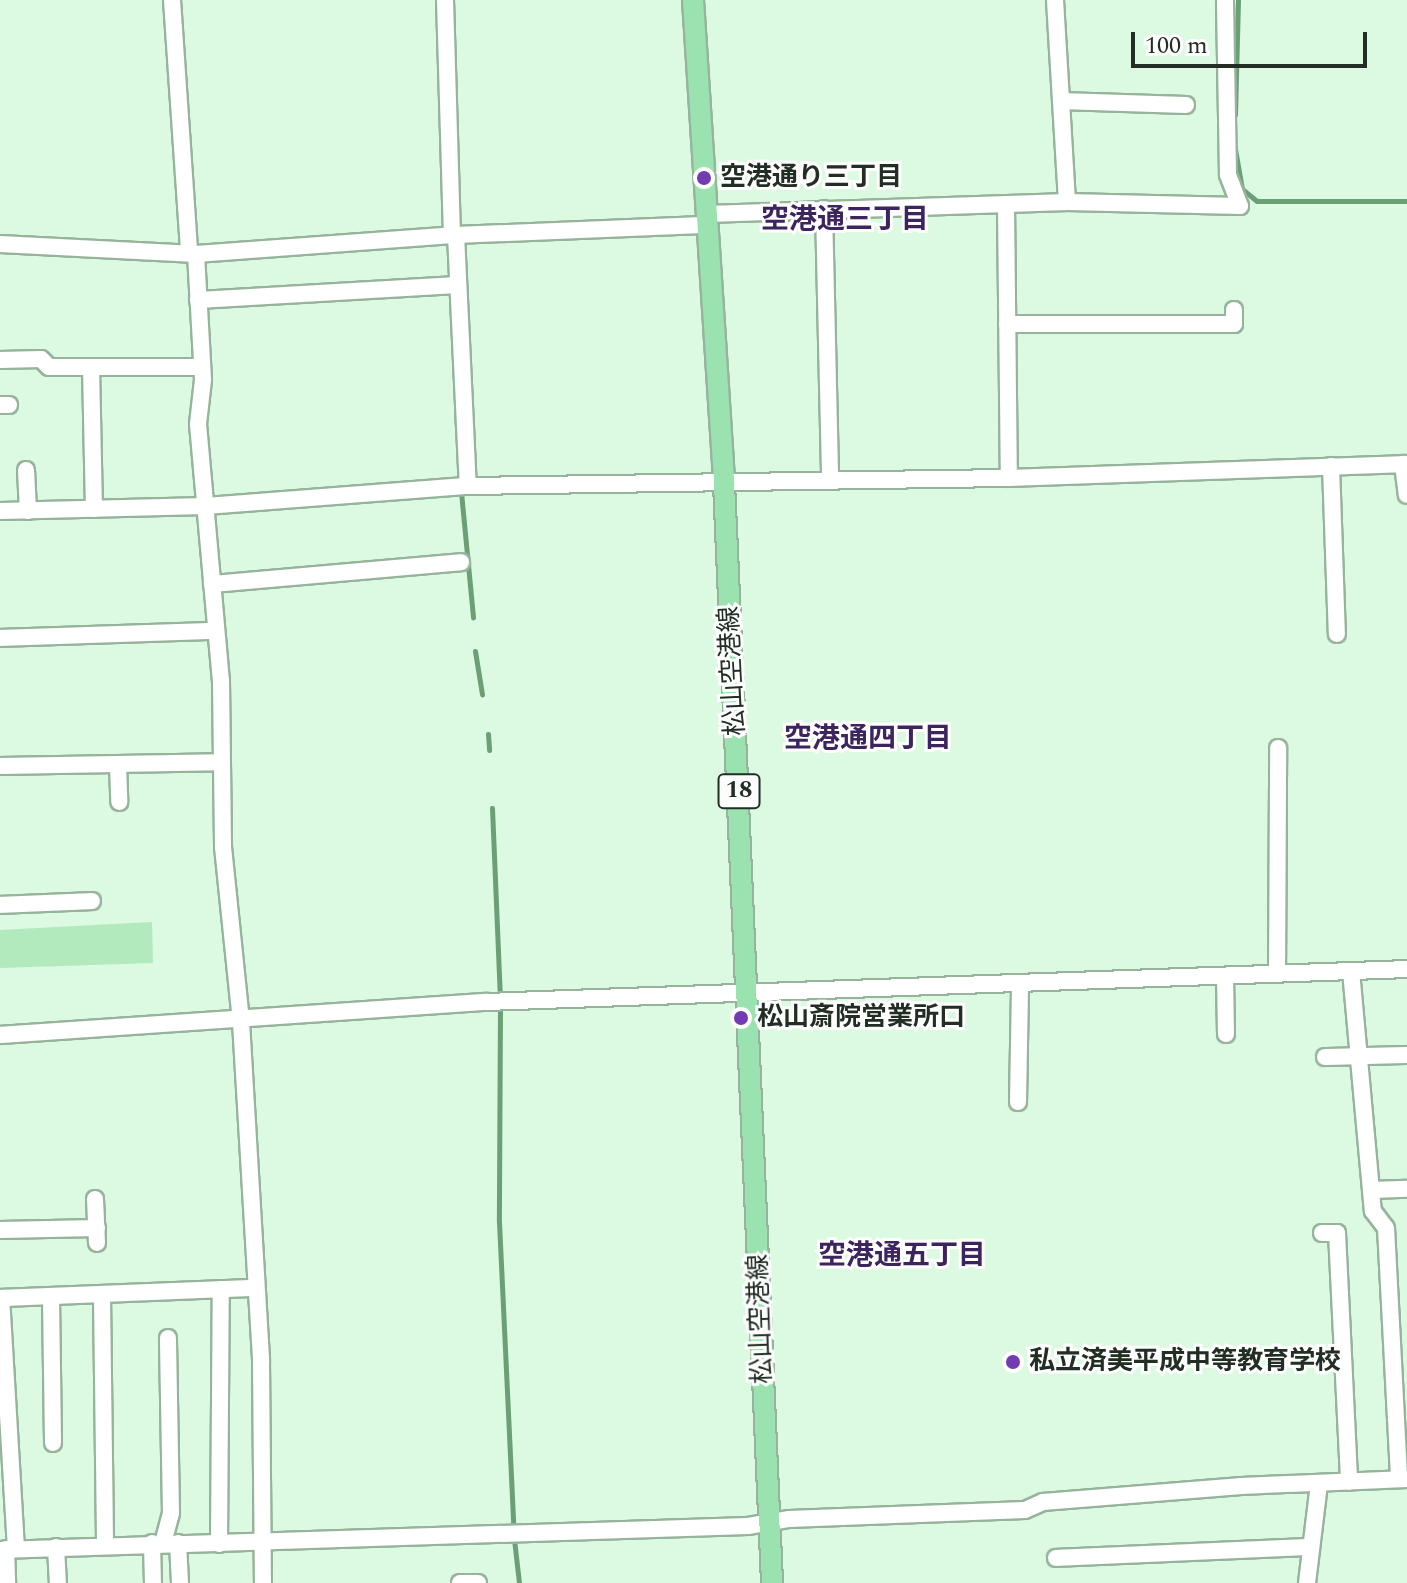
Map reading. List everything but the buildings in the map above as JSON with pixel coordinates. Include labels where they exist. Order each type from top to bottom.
[{"type":"main road","name":"松山空港線","points":[[693,0],[724,483],[772,1583]]},
{"type":"street","points":[[172,0],[198,300],[202,367],[198,424],[216,631],[219,762],[241,1022],[261,1361],[260,1543],[263,1583]]},
{"type":"street","points":[[445,0],[468,486]]},
{"type":"street","points":[[1055,0],[1067,202]]},
{"type":"street","points":[[0,244],[193,252],[708,220],[824,209],[1067,202],[1240,206],[1228,174],[1225,0]]},
{"type":"street","points":[[1061,101],[1186,105]]},
{"type":"street","points":[[1006,204],[1009,478]]},
{"type":"street","points":[[824,209],[830,481]]},
{"type":"street","points":[[198,300],[407,296],[458,285]]},
{"type":"street","points":[[1007,324],[1234,324],[1234,310]]},
{"type":"street","points":[[0,360],[41,359],[49,367],[91,367],[146,375],[202,367]]},
{"type":"street","points":[[91,367],[94,509]]},
{"type":"street","points":[[0,511],[206,506],[468,486],[1009,478],[1405,464],[1407,495]]},
{"type":"street","points":[[1331,466],[1337,634]]},
{"type":"street","points":[[26,470],[28,511]]},
{"type":"street","points":[[212,584],[338,582],[423,565],[461,562]]},
{"type":"street","points":[[423,565],[425,583]]},
{"type":"street","points":[[0,638],[216,631]]},
{"type":"street","points":[[1277,974],[1278,748]]},
{"type":"street","points":[[0,766],[219,762]]},
{"type":"street","points":[[118,764],[119,802]]},
{"type":"street","points":[[0,905],[92,901]]},
{"type":"street","points":[[1351,975],[1407,969]]},
{"type":"street","points":[[0,1035],[241,1022],[486,1002],[1277,974],[1407,978]]},
{"type":"street","points":[[7,1549],[260,1543],[770,1523],[1025,1510],[1043,1502],[1090,1498],[1403,1479],[1398,1309],[1386,1228],[1374,1216],[1351,975]]},
{"type":"street","points":[[1225,976],[1226,1034]]},
{"type":"street","points":[[1018,1102],[1020,984]]},
{"type":"street","points":[[1325,1057],[1407,1055]]},
{"type":"street","points":[[1371,1190],[1407,1189]]},
{"type":"street","points":[[0,1230],[97,1236],[95,1199]]},
{"type":"street","points":[[1322,1233],[1337,1233],[1349,1482]]},
{"type":"street","points":[[7,1583],[1,1298],[255,1288]]},
{"type":"street","points":[[219,1544],[221,1289]]},
{"type":"street","points":[[102,1295],[105,1545]]},
{"type":"street","points":[[51,1298],[53,1443]]},
{"type":"street","points":[[153,1583],[171,1513],[168,1338]]},
{"type":"street","points":[[1307,1583],[1319,1484]]},
{"type":"street","points":[[164,1543],[180,1583]]},
{"type":"street","points":[[1056,1558],[1077,1549],[1141,1546],[1229,1543],[1311,1547]]},
{"type":"street","points":[[56,1547],[58,1583]]},
{"type":"street","points":[[460,1583],[478,1583]]},
{"type":"green space","points":[[152,922],[153,963],[0,968],[0,930]]},
{"type":"waterway","points":[[1235,115],[1238,0]]},
{"type":"waterway","points":[[1235,149],[1242,189],[1257,201],[1407,201]]},
{"type":"waterway","points":[[456,403],[457,426]]},
{"type":"waterway","points":[[461,492],[473,617]]},
{"type":"waterway","points":[[475,651],[482,694]]},
{"type":"waterway","points":[[488,734],[489,750]]},
{"type":"waterway","points":[[492,808],[500,996]]},
{"type":"waterway","points":[[500,1007],[499,1222],[513,1524]]},
{"type":"waterway","points":[[514,1539],[519,1583]]},
{"type":"place","name":"空港通り三丁目","points":[[704,178]]},
{"type":"place","name":"松山斎院営業所口","points":[[741,1018]]},
{"type":"place","name":"私立済美平成中等教育学校","points":[[1013,1362]]},
{"type":"district","name":"空港通三丁目","points":[[845,220]]},
{"type":"district","name":"空港通四丁目","points":[[868,739]]},
{"type":"district","name":"空港通五丁目","points":[[902,1256]]}]
